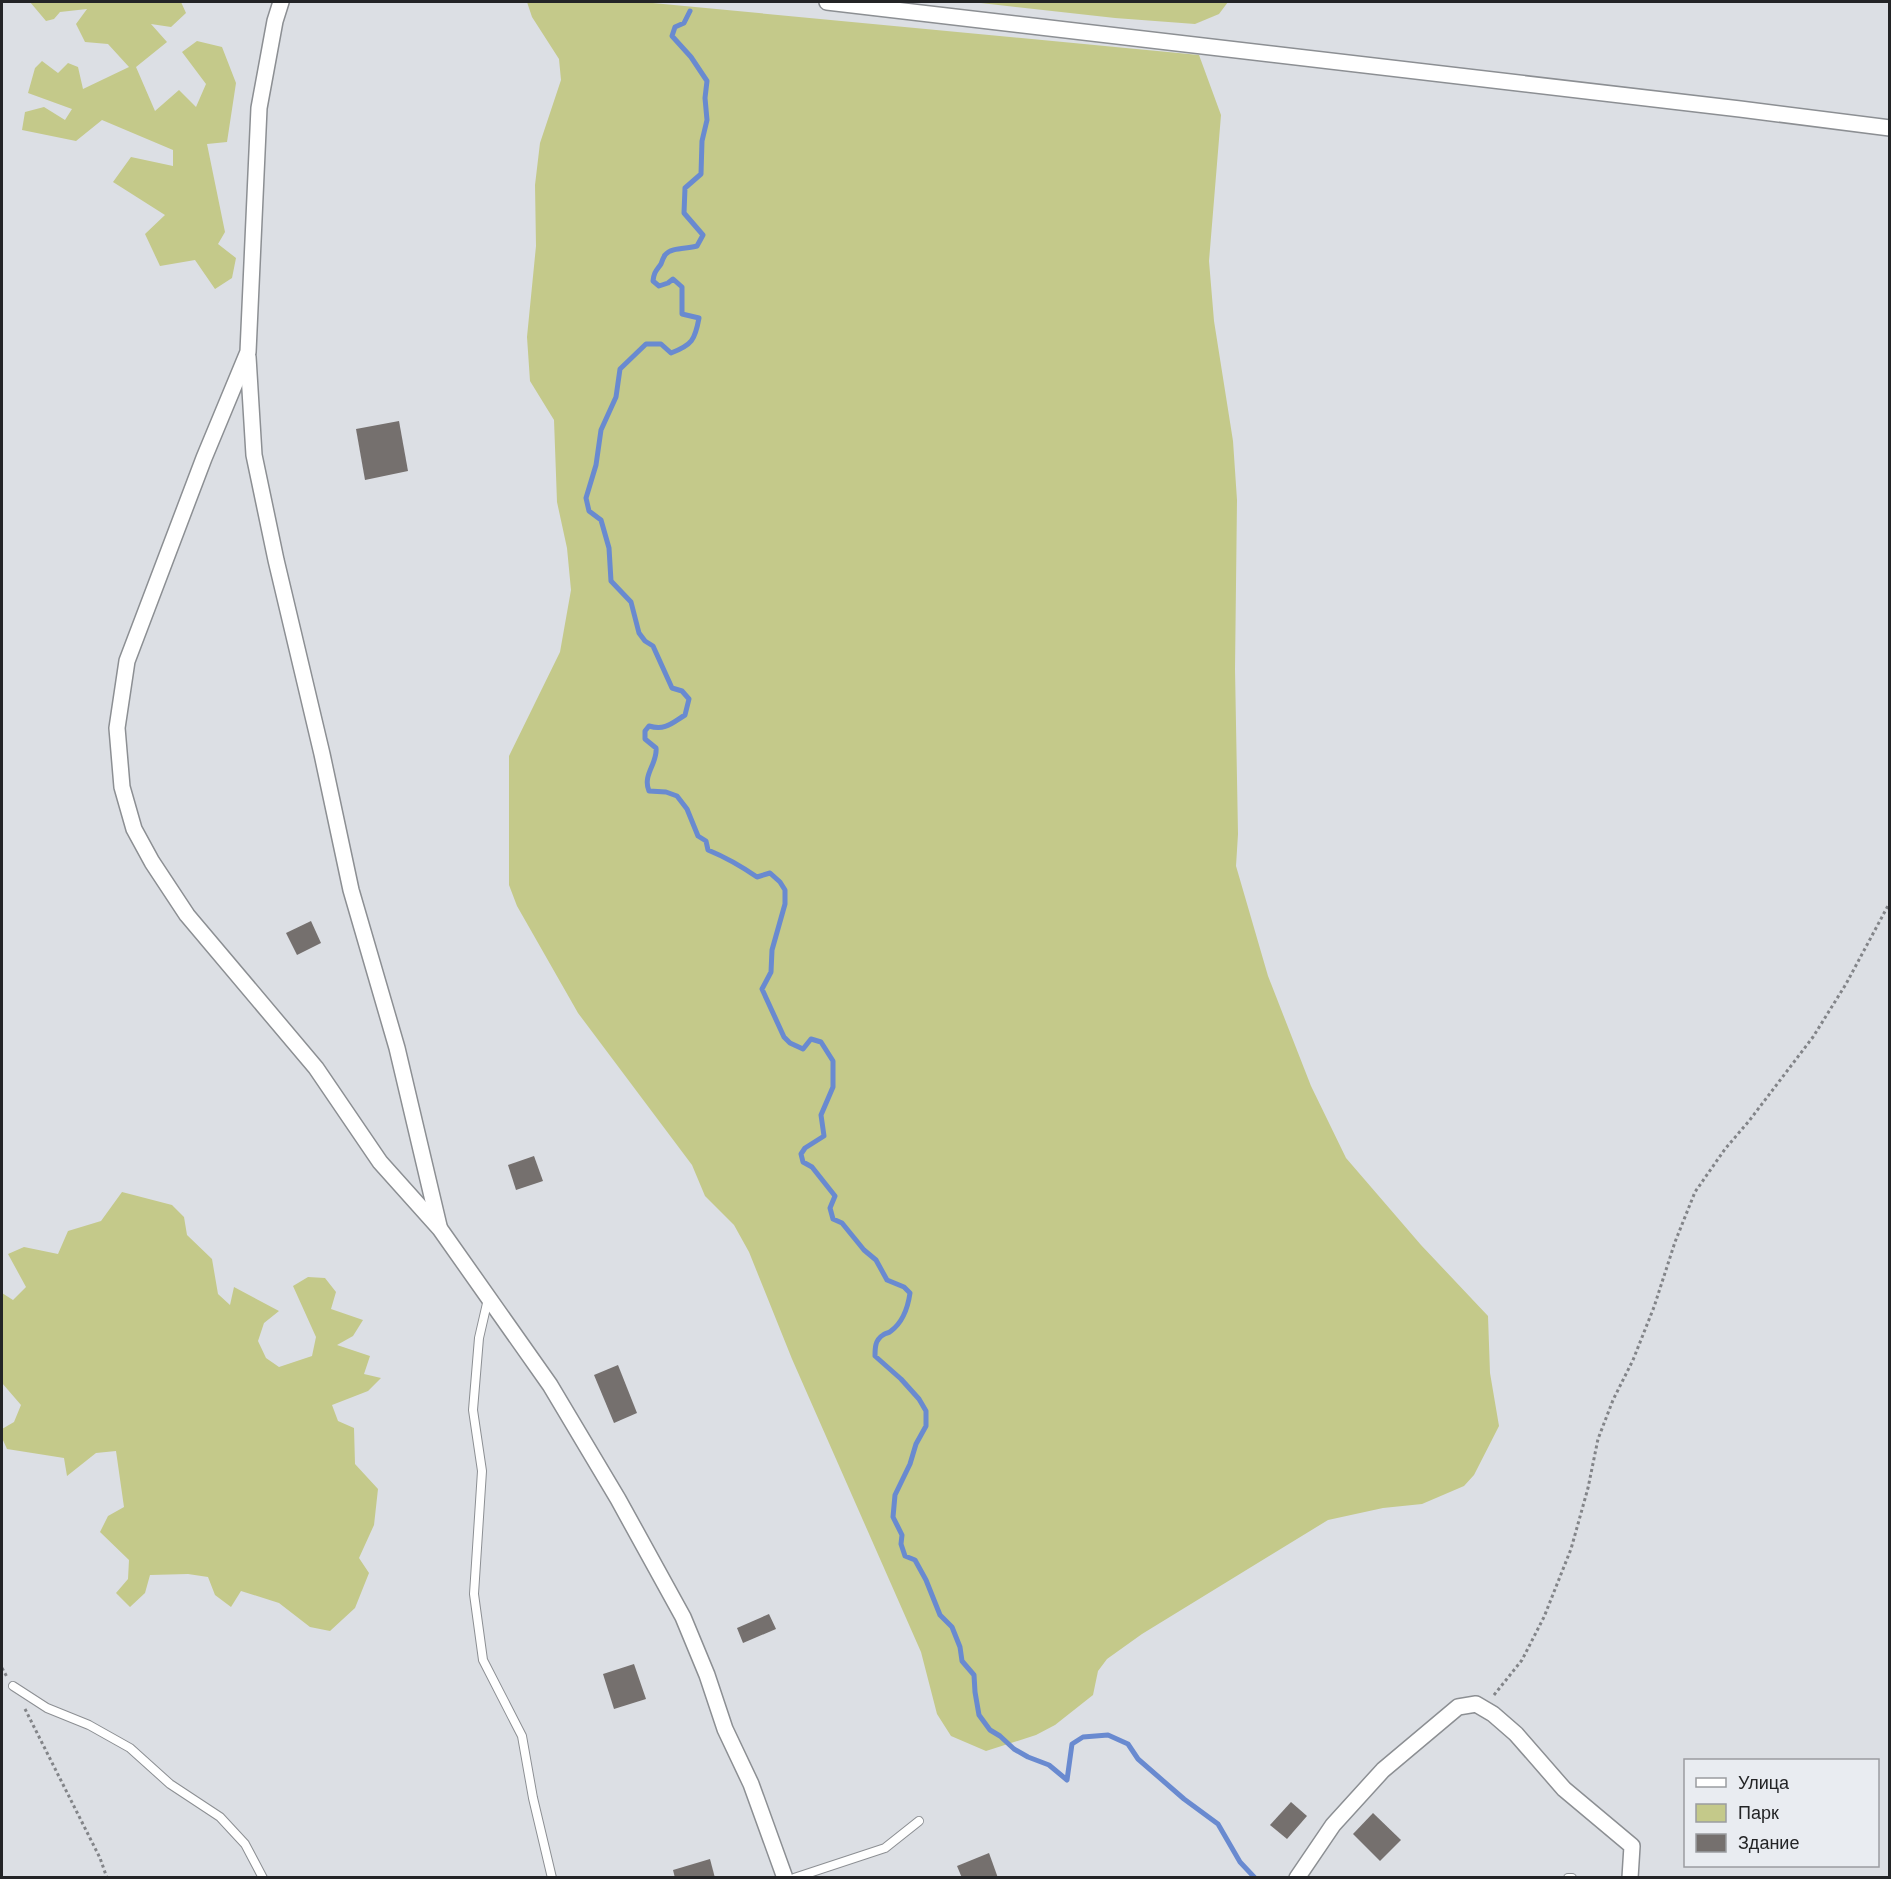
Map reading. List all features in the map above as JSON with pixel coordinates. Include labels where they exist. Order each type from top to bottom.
[{"type":"street","points":[[281,2],[275,21],[259,108],[248,352],[254,455],[351,890],[397,1048],[440,1228]]},
{"type":"street","points":[[827,2],[1890,128]]},
{"type":"street","points":[[248,352],[204,458],[128,661],[117,728],[122,788],[134,829],[152,862],[187,915],[316,1068],[380,1162],[440,1228],[550,1385],[618,1499],[683,1617],[725,1729],[751,1784],[785,1878]]},
{"type":"street","points":[[1297,1878],[1333,1825],[1383,1770],[1458,1707],[1476,1704],[1516,1734],[1564,1789],[1632,1846],[1630,1878]]},
{"type":"lane","points":[[488,1299],[479,1338],[473,1410],[482,1471],[474,1594],[483,1660],[522,1736],[533,1798],[552,1878]]},
{"type":"lane","points":[[13,1686],[47,1708],[89,1725],[130,1748],[170,1784],[220,1817],[245,1844],[263,1878]]},
{"type":"lane","points":[[794,1878],[885,1848],[919,1821]]},
{"type":"path","points":[[1483,1708],[1522,1660],[1544,1617],[1571,1550],[1588,1488],[1598,1439],[1654,1307],[1675,1242],[1695,1192],[1725,1149],[1812,1037],[1846,984],[1890,902]]},
{"type":"path","points":[[2,1668],[100,1858],[107,1878]]},
{"type":"green space","points":[[30,2],[181,2],[186,13],[171,27],[151,24],[167,42],[136,67],[155,111],[179,90],[196,107],[206,84],[182,52],[197,41],[222,47],[236,83],[227,142],[207,144],[225,232],[218,244],[236,258],[232,278],[215,289],[195,260],[160,266],[145,234],[165,215],[113,182],[131,157],[173,166],[173,150],[102,120],[76,141],[22,130],[25,112],[44,107],[65,120],[72,109],[28,93],[35,68],[42,61],[58,73],[68,63],[78,67],[83,89],[129,67],[108,44],[85,42],[76,24],[87,9],[60,12],[54,19],[46,21]]},
{"type":"green space","points":[[527,2],[642,2],[1199,55],[1221,115],[1209,261],[1214,321],[1233,441],[1237,500],[1235,669],[1238,834],[1236,866],[1268,976],[1311,1086],[1346,1158],[1421,1245],[1488,1316],[1490,1373],[1499,1426],[1474,1475],[1464,1486],[1422,1504],[1383,1508],[1328,1520],[1142,1634],[1107,1659],[1098,1671],[1093,1695],[1055,1725],[1036,1735],[986,1751],[951,1736],[937,1714],[921,1652],[792,1359],[749,1252],[734,1225],[705,1196],[692,1165],[578,1013],[517,906],[509,885],[509,756],[560,652],[571,590],[567,548],[557,502],[554,420],[530,381],[527,337],[536,246],[535,185],[540,143],[561,80],[559,59],[532,17]]},
{"type":"green space","points":[[972,2],[1228,2],[1219,14],[1195,24],[1115,18]]},
{"type":"green space","points":[[122,1192],[172,1205],[184,1217],[187,1235],[212,1259],[218,1294],[230,1305],[234,1287],[279,1311],[264,1323],[258,1341],[266,1358],[279,1367],[312,1356],[316,1337],[293,1286],[308,1277],[325,1278],[336,1292],[331,1309],[363,1320],[353,1336],[337,1345],[370,1356],[364,1374],[381,1378],[368,1391],[332,1405],[338,1421],[354,1428],[355,1464],[378,1489],[374,1525],[359,1558],[369,1573],[355,1608],[330,1631],[310,1627],[279,1603],[241,1591],[231,1607],[215,1595],[208,1577],[188,1574],[150,1575],[145,1593],[130,1607],[116,1593],[128,1579],[129,1560],[100,1532],[108,1516],[124,1507],[116,1451],[96,1453],[67,1476],[64,1458],[7,1449],[2,1438],[2,1429],[14,1422],[21,1405],[2,1383],[2,1293],[13,1300],[26,1287],[8,1254],[24,1247],[58,1254],[68,1231],[101,1221]]},
{"type":"building","points":[[399,421],[408,471],[365,480],[356,429]]},
{"type":"building","points":[[311,921],[321,943],[297,955],[286,933]]},
{"type":"building","points":[[534,1156],[543,1181],[516,1190],[508,1165]]},
{"type":"building","points":[[618,1365],[637,1413],[614,1423],[594,1375]]},
{"type":"building","points":[[769,1614],[776,1629],[743,1643],[737,1628]]},
{"type":"building","points":[[634,1664],[646,1699],[614,1709],[603,1674]]},
{"type":"building","points":[[1291,1802],[1307,1816],[1287,1839],[1270,1825]]},
{"type":"building","points":[[1373,1813],[1401,1840],[1380,1861],[1353,1834]]},
{"type":"building","points":[[989,1853],[998,1878],[962,1878],[957,1866]]},
{"type":"building","points":[[710,1859],[715,1878],[675,1878],[673,1870]]},
{"type":"waterway","points":[[690,11],[684,23],[675,27],[672,36],[691,57],[707,81],[705,98],[707,120],[702,141],[701,174],[685,188],[684,213],[703,235],[697,246],[668,252],[653,281],[659,286],[673,279],[682,287],[682,314],[699,318],[698,325],[694,337],[684,347],[671,353],[661,344],[646,344],[620,369],[616,397],[601,430],[596,465],[586,498],[589,511],[601,520],[609,548],[611,581],[631,602],[639,633],[653,646],[672,688],[682,691],[689,699],[685,715],[660,728],[649,726],[645,731],[645,739],[656,748],[647,785],[649,791],[666,792],[677,796],[687,809],[698,836],[706,841],[708,850],[757,877],[770,873],[785,890],[785,904],[772,950],[771,972],[762,989],[784,1037],[790,1043],[803,1049],[811,1039],[821,1042],[833,1061],[833,1087],[821,1115],[824,1136],[805,1148],[801,1154],[803,1162],[812,1167],[835,1196],[830,1208],[833,1219],[842,1223],[864,1250],[876,1260],[887,1280],[904,1287],[910,1293],[902,1319],[890,1332],[878,1339],[875,1350],[875,1356],[901,1379],[919,1399],[926,1411],[926,1426],[895,1495],[893,1517],[902,1535],[901,1544],[905,1556],[915,1560],[940,1615],[952,1627],[960,1647],[962,1661],[974,1675],[979,1715],[990,1730],[1014,1749],[1049,1765],[1067,1780],[1072,1744],[1083,1737],[1108,1735],[1128,1744],[1138,1759],[1184,1799],[1218,1824],[1240,1862],[1255,1878]]}]
